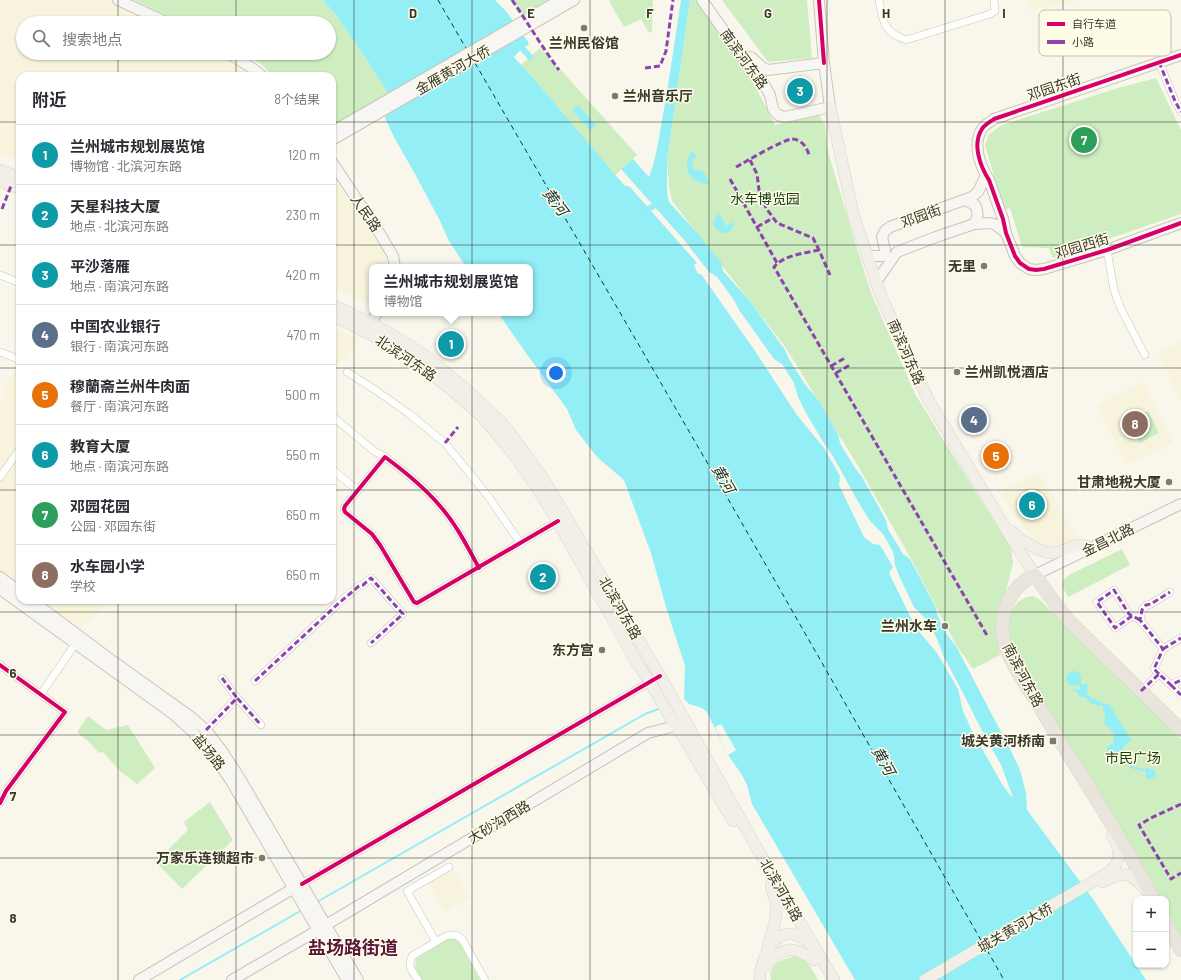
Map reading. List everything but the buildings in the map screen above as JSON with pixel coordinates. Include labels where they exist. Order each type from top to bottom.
[{"type":"highway","name":"南滨河东路","points":[[1152,896],[1116,833],[1009,656],[1003,637],[1003,619],[1009,600],[1018,587],[1036,575],[1051,598],[1069,621],[1181,730]]},
{"type":"highway","points":[[1169,929],[1181,950]]},
{"type":"main road","points":[[118,0],[153,16]]},
{"type":"main road","name":"金雁黄河大侨","points":[[336,130],[560,0]]},
{"type":"main road","name":"金雁黄河大侨","points":[[336,138],[574,0]]},
{"type":"main road","name":"南滨河东路","points":[[702,0],[742,56],[759,75],[770,95],[773,109],[778,115],[789,117],[830,107]]},
{"type":"main road","name":"南滨河东路","points":[[709,0],[747,53],[763,68],[774,70],[824,63],[830,107],[850,202],[881,296],[928,399],[1036,575]]},
{"type":"main road","points":[[820,0],[824,63]]},
{"type":"main road","name":"邓园东街","points":[[1006,233],[1003,219],[978,152],[978,140],[982,128],[994,119],[1181,55]]},
{"type":"main road","points":[[239,60],[257,72]]},
{"type":"main road","name":"人民路","points":[[336,168],[380,234],[393,256],[394,264]]},
{"type":"main road","points":[[0,170],[16,176]]},
{"type":"main road","name":"邓园街","points":[[867,256],[883,256],[885,254],[882,237],[885,231],[890,227],[972,197],[978,192],[986,175]]},
{"type":"main road","points":[[0,181],[16,187]]},
{"type":"main road","points":[[965,200],[976,206],[978,215],[974,224]]},
{"type":"main road","name":"邓园街","points":[[876,282],[897,252],[974,224],[990,223],[996,225],[1006,233]]},
{"type":"main road","name":"邓园西街","points":[[1006,233],[1015,256],[1020,263],[1036,270],[1044,269],[1107,250],[1181,223]]},
{"type":"main road","name":"北滨河东路","points":[[336,307],[388,332],[426,356],[468,390],[504,425],[543,478],[661,679],[789,903],[826,980]]},
{"type":"main road","points":[[371,323],[375,316]]},
{"type":"main road","name":"北滨河东路","points":[[336,318],[374,335],[419,364],[479,414],[511,452],[543,496],[558,521],[637,663],[685,740],[770,885],[794,931]]},
{"type":"main road","name":"金昌北路","points":[[1036,575],[1181,504]]},
{"type":"main road","points":[[1005,526],[1018,537],[1043,551],[1052,553],[1062,551],[1078,544],[1092,548]]},
{"type":"main road","points":[[0,577],[16,589]]},
{"type":"main road","name":"盐场路","points":[[0,589],[16,599]]},
{"type":"main road","name":"盐场路","points":[[23,604],[79,640],[191,717],[206,730],[222,751],[238,777],[298,886]]},
{"type":"main road","name":"盐场路","points":[[36,604],[173,714],[192,731],[218,762],[231,781],[320,923],[358,980]]},
{"type":"main road","name":"大砂沟西路","points":[[232,980],[320,923],[648,733],[672,721]]},
{"type":"main road","name":"南滨河东路","points":[[1070,758],[1085,790],[1117,844],[1120,856],[1118,862],[1105,878]]},
{"type":"main road","points":[[1105,878],[1120,874],[1127,874],[1137,880],[1151,896]]},
{"type":"main road","name":"城关黄河大桥","points":[[925,980],[1105,878]]},
{"type":"main road","name":"城关黄河大桥","points":[[936,980],[1105,878]]},
{"type":"main road","points":[[765,980],[766,960],[773,933],[776,913],[776,905],[770,885]]},
{"type":"main road","points":[[139,980],[298,886]]},
{"type":"main road","points":[[789,903],[792,912],[794,931],[807,941],[815,955]]},
{"type":"main road","name":"盐场路","points":[[320,923],[347,980]]},
{"type":"main road","points":[[760,980],[759,977],[761,967],[766,960],[771,945],[782,935],[794,931]]},
{"type":"main road","points":[[766,960],[788,949],[815,955]]},
{"type":"main road","name":"北滨河东路","points":[[815,955],[834,980]]},
{"type":"street","points":[[879,0],[882,15],[887,28],[896,36],[906,40],[990,14],[995,11],[994,0]]},
{"type":"street","points":[[1159,62],[1181,112]]},
{"type":"street","points":[[1107,250],[1114,290],[1121,309],[1145,355]]},
{"type":"street","points":[[0,275],[16,281]]},
{"type":"street","points":[[0,352],[16,358]]},
{"type":"street","points":[[348,372],[408,413],[445,443],[488,496],[521,544]]},
{"type":"street","points":[[336,419],[374,451],[403,470],[440,506],[462,536],[479,568]]},
{"type":"street","points":[[0,477],[16,455]]},
{"type":"street","points":[[385,457],[344,506],[344,509],[345,512],[372,534],[414,602],[417,603],[521,544],[558,521]]},
{"type":"street","points":[[336,472],[357,490]]},
{"type":"street","points":[[255,681],[339,603],[359,586],[363,585],[372,578],[403,614],[371,643]]},
{"type":"street","points":[[1132,616],[1115,628],[1097,602],[1114,590],[1128,614],[1132,616],[1140,620],[1163,649]]},
{"type":"street","points":[[1140,620],[1142,610],[1146,605],[1151,604],[1170,592]]},
{"type":"street","points":[[1181,638],[1163,649],[1154,669],[1181,695]]},
{"type":"street","points":[[40,694],[79,640]]},
{"type":"street","points":[[0,664],[65,712],[6,790],[0,803]]},
{"type":"street","points":[[1142,692],[1159,674]]},
{"type":"street","points":[[222,678],[237,698],[261,725]]},
{"type":"street","points":[[298,886],[661,679]]},
{"type":"street","points":[[1171,685],[1181,680]]},
{"type":"street","points":[[206,730],[237,698]]},
{"type":"street","points":[[436,942],[407,892],[449,867]]},
{"type":"street","points":[[418,980],[410,968],[412,956],[446,936],[456,935],[462,939],[485,980]]},
{"type":"shaded area","points":[[0,0],[111,0],[146,16],[16,16],[16,60],[230,60],[249,72],[16,72],[16,159],[0,152]]},
{"type":"shaded area","points":[[1028,0],[1080,0],[1030,10]]},
{"type":"shaded area","points":[[336,182],[387,257],[387,264],[369,264],[369,304],[336,290]]},
{"type":"shaded area","points":[[336,330],[359,339],[336,366]]},
{"type":"shaded area","points":[[1181,341],[1181,401],[1158,352]]},
{"type":"shaded area","points":[[16,369],[16,585],[0,572],[0,405],[7,393],[2,388]]},
{"type":"shaded area","points":[[1143,382],[1173,443],[1127,465],[1097,405]]},
{"type":"shaded area","points":[[1039,473],[1078,538],[1042,554],[999,491]]},
{"type":"shaded area","points":[[41,604],[106,604],[76,631]]},
{"type":"shaded area","points":[[453,868],[470,897],[445,912],[428,883]]},
{"type":"green space","points":[[134,0],[323,0],[336,15],[392,100],[336,132],[336,72],[269,72],[255,60],[336,60],[336,16],[167,16]]},
{"type":"green space","points":[[510,0],[556,0],[524,18]]},
{"type":"green space","points":[[653,0],[652,31],[649,33],[641,19],[624,27],[609,1]]},
{"type":"green space","name":"水车博览园","points":[[690,0],[697,0],[750,76],[775,125],[818,114],[825,124],[827,148],[871,293],[915,394],[1011,548],[1013,563],[999,619],[998,637],[1000,655],[973,669],[956,645],[910,557],[858,466],[786,348],[672,201],[669,187],[667,160]]},
{"type":"green space","points":[[722,0],[807,0],[812,58],[768,62]]},
{"type":"green space","points":[[540,48],[637,155],[615,175],[521,65]]},
{"type":"green space","points":[[1156,78],[1181,130],[1181,214],[1053,258],[1049,248],[1022,247],[1010,208],[1004,210],[985,145],[989,134],[1002,125],[1118,88]]},
{"type":"green space","points":[[1148,411],[1159,433],[1140,443],[1128,421]]},
{"type":"green space","points":[[1122,549],[1130,565],[1068,597],[1062,586],[1064,579],[1069,575]]},
{"type":"green space","name":"市民广场","points":[[1033,596],[1039,599],[1181,739],[1181,936],[1169,915],[1169,896],[1158,896],[1111,814],[1016,657],[1009,639],[1008,631],[1010,615],[1018,602]]},
{"type":"green space","points":[[88,716],[106,730],[128,725],[155,768],[137,784],[120,771],[103,752],[99,753],[77,732]]},
{"type":"green space","points":[[210,802],[233,840],[182,889],[156,862],[188,830],[184,822]]},
{"type":"green space","points":[[448,938],[453,938],[459,942],[480,980],[422,980],[415,968],[416,959]]},
{"type":"green space","points":[[796,956],[807,962],[818,980],[771,980],[771,970],[777,963]]},
{"type":"water","name":"黄河","points":[[323,0],[495,0],[506,11],[529,43],[514,57],[624,185],[630,187],[697,263],[694,265],[698,274],[701,274],[753,348],[797,415],[824,448],[840,476],[839,485],[864,537],[873,544],[880,545],[893,567],[889,573],[916,628],[937,653],[958,689],[963,711],[972,731],[1002,784],[1013,797],[1001,765],[944,657],[929,622],[914,607],[895,565],[893,552],[883,534],[870,521],[806,413],[798,397],[794,383],[782,364],[774,359],[717,277],[709,272],[685,241],[621,169],[633,159],[649,177],[658,146],[681,0],[690,0],[667,160],[667,193],[669,202],[721,262],[723,271],[749,300],[785,350],[804,383],[819,401],[838,434],[840,443],[862,477],[886,520],[888,529],[903,554],[910,559],[936,608],[943,628],[956,646],[1011,751],[1020,770],[1026,793],[1027,810],[1093,899],[1133,960],[1133,968],[1138,968],[1146,980],[855,980],[752,804],[747,785],[728,755],[707,712],[702,708],[689,704],[684,699],[685,666],[651,553],[624,480],[597,457],[576,430],[567,409],[500,316],[533,316],[533,264],[464,264],[449,241],[440,221],[385,118],[392,100],[336,15]]},
{"type":"water","points":[[578,105],[596,125],[590,130],[572,110]]},
{"type":"water","points":[[692,151],[696,156],[692,163],[693,169],[704,172],[710,184],[697,182],[689,174],[687,163]]},
{"type":"water","points":[[720,214],[726,226],[734,222],[732,229],[728,232],[723,233],[719,231],[713,224],[715,219]]},
{"type":"water","points":[[1073,671],[1080,674],[1081,683],[1083,685],[1089,683],[1087,693],[1089,696],[1110,705],[1131,740],[1123,747],[1123,751],[1128,755],[1128,757],[1123,756],[1116,751],[1112,753],[1107,750],[1108,746],[1113,743],[1114,735],[1104,722],[1105,715],[1103,706],[1098,706],[1091,703],[1085,697],[1080,697],[1076,691],[1072,690],[1075,688],[1079,690],[1080,687],[1078,685],[1069,685],[1067,682],[1067,675]]},
{"type":"water","points":[[1147,768],[1155,771],[1156,774],[1153,778],[1146,778],[1145,769]]},
{"type":"pier","points":[[721,724],[736,750],[728,755],[715,727]]},
{"type":"waterway","points":[[515,47],[522,48],[530,57]]},
{"type":"waterway","points":[[642,213],[660,202]]},
{"type":"waterway","points":[[317,902],[645,714],[661,708]]},
{"type":"waterway","points":[[1128,756],[1131,767],[1144,770]]},
{"type":"waterway","points":[[180,980],[302,910]]},
{"type":"ferry route","points":[[438,0],[467,50]]},
{"type":"ferry route","points":[[475,63],[708,464],[982,942]]},
{"type":"ferry route","points":[[987,950],[1004,980]]},
{"type":"marked path","points":[[512,0],[559,70]]},
{"type":"marked path","points":[[645,68],[660,66],[666,51],[673,0]]},
{"type":"marked path","points":[[1159,62],[1181,112]]},
{"type":"marked path","points":[[736,167],[773,147],[792,139],[798,140],[803,144],[809,155]]},
{"type":"marked path","points":[[750,160],[757,174],[759,190],[766,208],[777,223],[813,238],[830,275]]},
{"type":"marked path","points":[[730,179],[777,263]]},
{"type":"marked path","points":[[2,209],[11,186]]},
{"type":"marked path","points":[[757,227],[773,218]]},
{"type":"marked path","points":[[819,250],[789,257],[774,267],[988,637]]},
{"type":"marked path","points":[[831,366],[845,358]]},
{"type":"marked path","points":[[836,373],[850,365]]},
{"type":"marked path","points":[[445,443],[458,427]]},
{"type":"marked path","points":[[255,681],[339,603],[371,578],[403,614],[371,643]]},
{"type":"marked path","points":[[1132,616],[1115,628],[1097,602],[1114,590],[1129,614],[1140,620]]},
{"type":"marked path","points":[[1159,674],[1154,669],[1163,649],[1140,620],[1142,610],[1146,605],[1151,604],[1170,592]]},
{"type":"marked path","points":[[1163,649],[1181,638]]},
{"type":"marked path","points":[[1141,691],[1159,674],[1171,685],[1181,680]]},
{"type":"marked path","points":[[222,678],[237,698]]},
{"type":"marked path","points":[[1171,685],[1181,695]]},
{"type":"marked path","points":[[206,730],[237,698],[261,725]]},
{"type":"marked path","points":[[1181,804],[1139,825],[1171,879],[1181,873]]},
{"type":"cycle path","points":[[819,0],[824,63]]},
{"type":"cycle path","points":[[1181,55],[994,119],[982,129],[979,135],[977,148],[980,162],[989,180],[1015,256],[1020,263],[1029,269],[1044,269],[1107,250],[1181,223]]},
{"type":"cycle path","points":[[479,568],[475,560],[470,552],[466,543],[446,513],[414,480],[385,457],[345,506],[345,512],[372,534],[414,602],[417,603],[558,521]]},
{"type":"cycle path","points":[[0,665],[65,712],[6,791],[0,803]]},
{"type":"cycle path","points":[[302,884],[660,676]]},
{"type":"place","name":"兰州民俗馆","points":[[584,28]]},
{"type":"place","name":"平沙落雁","points":[[800,91]]},
{"type":"place","name":"兰州音乐厅","points":[[615,96]]},
{"type":"place","name":"邓园花园","points":[[1084,140]]},
{"type":"place","name":"无里","points":[[984,266]]},
{"type":"place","name":"兰州城市规划展览馆","points":[[451,344]]},
{"type":"place","name":"兰州凯悦酒店","points":[[957,372]]},
{"type":"place","name":"中国农业银行","points":[[974,420]]},
{"type":"place","name":"水车园小学","points":[[1135,424]]},
{"type":"place","name":"穆蘭斋兰州牛肉面","points":[[996,456]]},
{"type":"place","name":"甘肃地税大厦","points":[[1169,482]]},
{"type":"place","name":"教育大厦","points":[[1032,505]]},
{"type":"place","name":"天星科技大厦","points":[[543,577]]},
{"type":"place","name":"兰州水车","points":[[945,626]]},
{"type":"place","name":"东方宫","points":[[602,650]]},
{"type":"place","name":"城关黄河桥南","points":[[1053,741]]},
{"type":"place","name":"万家乐连锁超市","points":[[262,858]]},
{"type":"district","name":"盐场路街道","points":[[353,948]]}]
